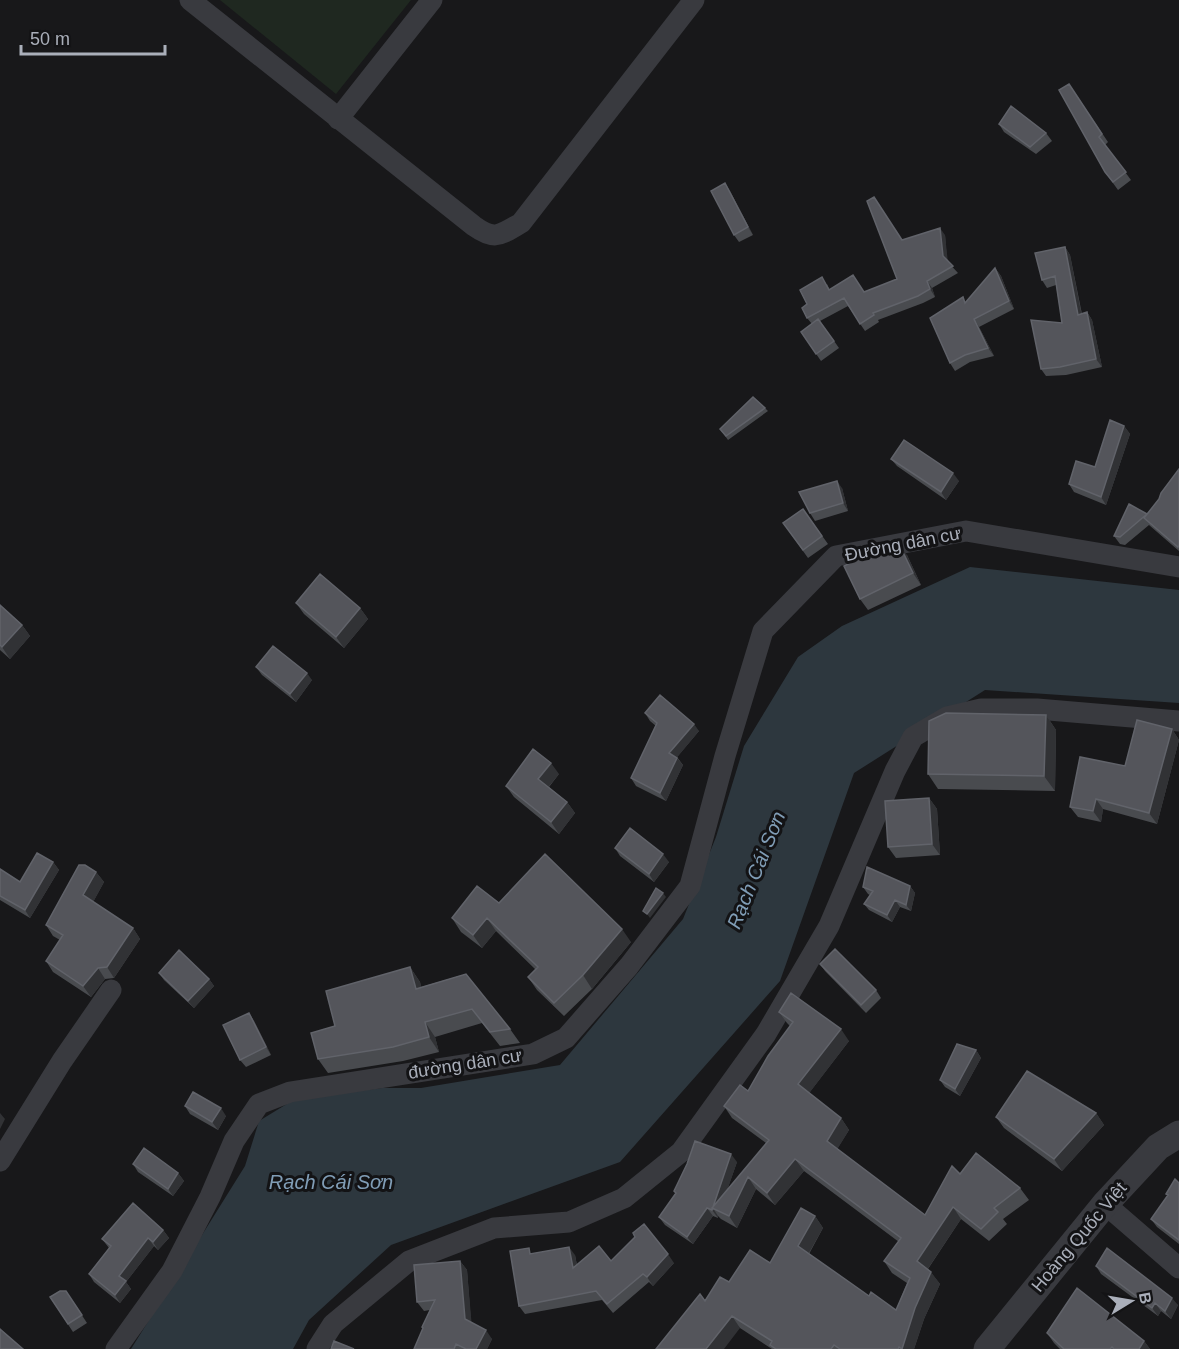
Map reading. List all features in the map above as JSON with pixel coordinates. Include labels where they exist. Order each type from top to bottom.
[{"type":"street","points":[[190,0],[474,226],[485,234],[498,236],[521,223],[694,0]]},
{"type":"street","points":[[338,119],[432,0]]},
{"type":"street","name":"Đường dân cư","points":[[763,631],[837,556],[966,531],[1179,567]]},
{"type":"street","name":"đường dân cư","points":[[116,1349],[172,1271],[210,1197],[234,1141],[259,1104],[290,1092],[533,1054],[566,1038],[628,966],[690,886],[725,756],[763,631]]},
{"type":"street","points":[[317,1349],[333,1324],[410,1261],[494,1228],[569,1222],[624,1198],[681,1152],[766,1034],[830,926],[895,771],[913,737],[947,717],[981,709],[1037,709],[1179,721]]},
{"type":"street","points":[[0,1161],[62,1061],[111,990]]},
{"type":"street","name":"Hoàng Quốc Việt","points":[[987,1349],[1105,1204],[1158,1147],[1179,1134]]},
{"type":"street","points":[[1105,1204],[1179,1268]]},
{"type":"shaded area","points":[[220,0],[411,0],[336,94]]},
{"type":"water","name":"Rạch Cái Sơn","points":[[970,567],[1179,590],[1179,703],[985,690],[854,773],[780,981],[620,1162],[391,1245],[309,1320],[293,1349],[131,1349],[245,1166],[259,1121],[295,1099],[382,1088],[421,1088],[560,1065],[683,919],[716,837],[744,746],[798,657],[842,626]]},
{"type":"building","points":[[1069,84],[1102,134],[1099,137],[1126,172],[1113,182],[1105,172],[1059,90]]},
{"type":"building","points":[[1011,106],[1046,133],[1030,147],[999,124]]},
{"type":"building","points":[[725,183],[748,227],[734,235],[711,191]]},
{"type":"building","points":[[874,197],[902,240],[940,228],[943,256],[953,266],[927,281],[930,289],[873,313],[874,315],[860,324],[844,298],[807,318],[802,308],[807,304],[800,290],[822,277],[829,290],[853,275],[864,292],[897,279],[867,201]]},
{"type":"building","points":[[1065,247],[1078,315],[1087,312],[1096,359],[1041,369],[1031,320],[1062,323],[1055,276],[1042,280],[1035,253]]},
{"type":"building","points":[[995,268],[1009,301],[974,319],[988,348],[965,355],[950,363],[930,318],[963,297],[965,303]]},
{"type":"building","points":[[818,319],[834,341],[816,354],[801,332]]},
{"type":"building","points":[[753,397],[765,408],[726,436],[720,429]]},
{"type":"building","points":[[1110,420],[1124,426],[1101,497],[1069,484],[1076,461],[1095,467]]},
{"type":"building","points":[[904,440],[953,473],[941,492],[891,459]]},
{"type":"building","points":[[1179,469],[1179,545],[1178,547],[1144,518]]},
{"type":"building","points":[[837,481],[843,503],[810,513],[799,492]]},
{"type":"building","points":[[1129,504],[1147,514],[1120,537],[1114,536]]},
{"type":"building","points":[[803,509],[822,536],[803,550],[783,523]]},
{"type":"building","points":[[899,544],[913,573],[860,599],[844,566],[882,547]]},
{"type":"building","points":[[320,574],[360,608],[336,637],[296,603]]},
{"type":"building","points":[[0,605],[22,625],[2,647],[0,645]]},
{"type":"building","points":[[273,646],[307,673],[290,694],[256,667]]},
{"type":"building","points":[[660,695],[694,724],[669,753],[677,758],[660,793],[631,778],[657,723],[645,713]]},
{"type":"building","points":[[946,713],[1046,715],[1044,776],[928,774],[929,721]]},
{"type":"building","points":[[1137,720],[1172,729],[1149,813],[1096,799],[1093,811],[1070,807],[1080,757],[1125,766]]},
{"type":"building","points":[[533,749],[551,763],[538,779],[567,802],[551,822],[506,786]]},
{"type":"building","points":[[929,798],[932,844],[888,847],[885,801]]},
{"type":"building","points":[[630,828],[663,854],[649,874],[615,848]]},
{"type":"building","points":[[37,853],[53,862],[25,910],[0,896],[0,869],[20,882]]},
{"type":"building","points":[[545,854],[622,929],[583,975],[554,1003],[528,977],[538,967],[487,918],[473,935],[452,918],[477,886],[499,903]]},
{"type":"building","points":[[79,865],[85,865],[96,872],[83,895],[133,928],[107,967],[98,968],[83,986],[46,961],[63,935],[46,925]]},
{"type":"building","points":[[867,867],[910,886],[906,905],[895,900],[887,915],[864,904],[873,891],[863,887]]},
{"type":"building","points":[[656,888],[663,893],[647,914],[643,911]]},
{"type":"building","points":[[835,949],[876,990],[861,1005],[820,964]]},
{"type":"building","points":[[179,950],[209,979],[188,1001],[159,973]]},
{"type":"building","points":[[410,967],[416,989],[466,974],[510,1029],[490,1032],[472,1009],[425,1022],[429,1037],[393,1047],[318,1059],[311,1033],[335,1026],[326,991]]},
{"type":"building","points":[[791,993],[841,1029],[798,1084],[841,1118],[827,1141],[925,1215],[952,1166],[960,1174],[976,1153],[1020,1188],[994,1208],[998,1212],[981,1229],[953,1207],[917,1261],[931,1272],[915,1308],[902,1349],[899,1347],[898,1349],[840,1349],[834,1345],[831,1349],[776,1349],[770,1345],[772,1341],[732,1316],[706,1349],[656,1349],[700,1294],[705,1301],[720,1277],[729,1282],[750,1250],[770,1263],[801,1208],[815,1216],[798,1246],[869,1296],[871,1292],[896,1310],[910,1278],[884,1261],[901,1238],[795,1159],[767,1193],[748,1177],[729,1216],[712,1208],[769,1140],[724,1106],[740,1085],[748,1091],[768,1056],[793,1022],[779,1012]]},
{"type":"building","points":[[249,1013],[266,1047],[240,1060],[223,1025]]},
{"type":"building","points":[[957,1044],[976,1050],[955,1089],[940,1080]]},
{"type":"building","points":[[1027,1071],[1096,1113],[1054,1159],[996,1117]]},
{"type":"building","points":[[193,1092],[221,1108],[212,1122],[185,1106]]},
{"type":"building","points":[[695,1141],[731,1154],[712,1210],[707,1208],[687,1237],[659,1217],[676,1193],[674,1191]]},
{"type":"building","points":[[144,1148],[178,1173],[168,1189],[133,1164]]},
{"type":"building","points":[[1175,1179],[1179,1183],[1179,1240],[1151,1219],[1168,1195],[1166,1194]]},
{"type":"building","points":[[133,1203],[163,1230],[153,1242],[148,1238],[119,1276],[126,1281],[115,1295],[89,1274],[111,1246],[102,1239]]},
{"type":"building","points":[[644,1224],[668,1254],[647,1277],[643,1274],[607,1304],[596,1291],[519,1306],[510,1251],[529,1248],[530,1254],[569,1247],[573,1268],[599,1246],[611,1261],[635,1237],[633,1233]]},
{"type":"building","points":[[1107,1248],[1172,1298],[1165,1311],[1155,1303],[1152,1308],[1096,1266]]},
{"type":"building","points":[[460,1261],[465,1319],[486,1330],[476,1349],[466,1349],[456,1344],[454,1349],[414,1349],[435,1300],[417,1302],[414,1265]]},
{"type":"building","points":[[1077,1288],[1144,1341],[1139,1349],[1114,1349],[1112,1347],[1110,1349],[1064,1349],[1047,1333]]},
{"type":"building","points":[[60,1291],[66,1291],[82,1315],[68,1324],[50,1297]]},
{"type":"building","points":[[0,1329],[23,1349],[0,1349]]},
{"type":"building","points":[[334,1341],[354,1349],[331,1349]]}]
